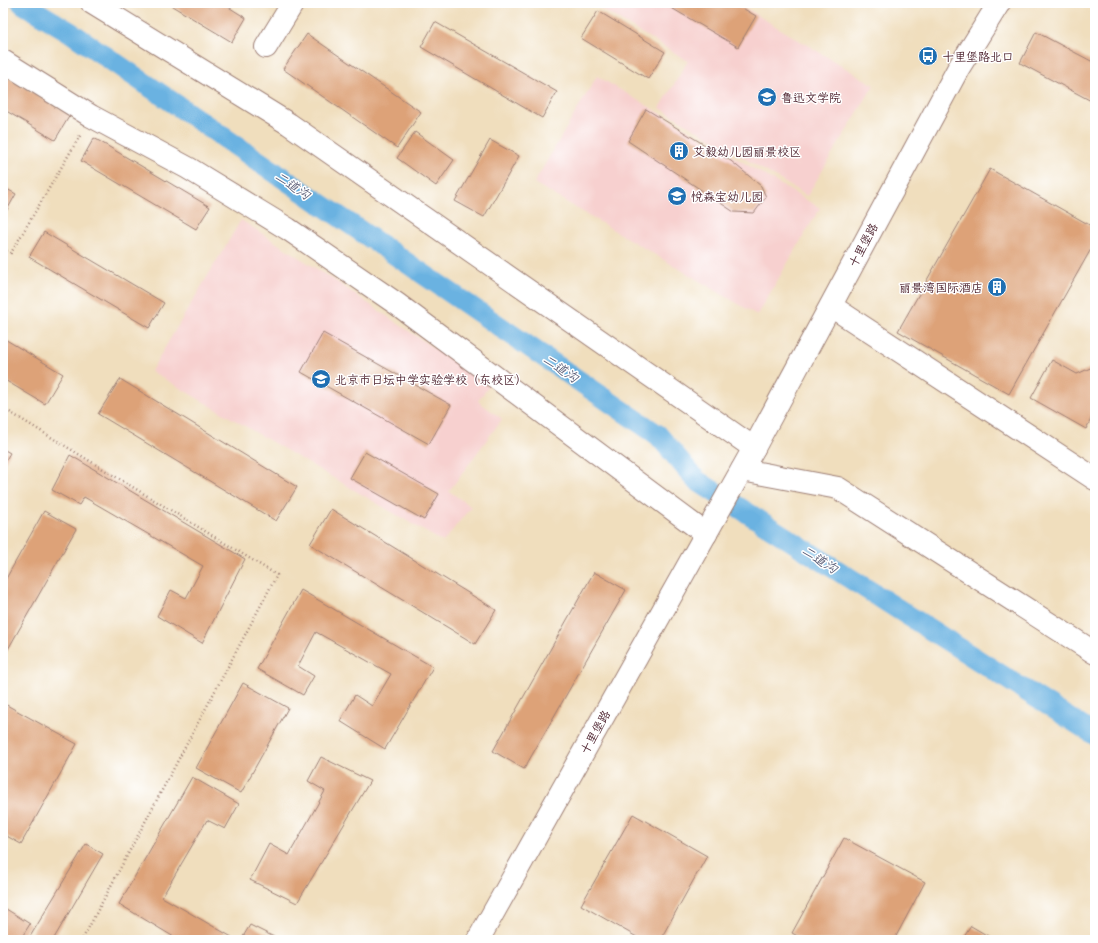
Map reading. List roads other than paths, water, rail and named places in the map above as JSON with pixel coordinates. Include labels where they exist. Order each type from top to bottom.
[{"type":"street","points":[[92,3],[289,124],[754,448]]},
{"type":"street","points":[[266,47],[293,3]]},
{"type":"street","name":"十里堡路","points":[[478,940],[742,470],[958,69],[999,3]]},
{"type":"street","points":[[3,62],[91,116],[188,168],[288,229],[410,314],[709,529]]},
{"type":"street","points":[[830,306],[1095,480]]},
{"type":"street","points":[[742,470],[838,488],[1095,653]]},
{"type":"waterway","name":"二道沟","points":[[22,3],[70,32],[658,435],[696,480],[1095,735]]},
{"type":"place","name":"十里堡路北口","points":[[928,56]]},
{"type":"place","name":"鲁迅文学院","points":[[767,97]]},
{"type":"place","name":"艾毅幼儿园丽景校区","points":[[679,151]]},
{"type":"place","name":"悦森宝幼儿园","points":[[677,196]]},
{"type":"place","name":"丽景湾国际酒店","points":[[997,287]]},
{"type":"place","name":"北京市日坛中学实验学校（东校区）","points":[[321,379]]}]
